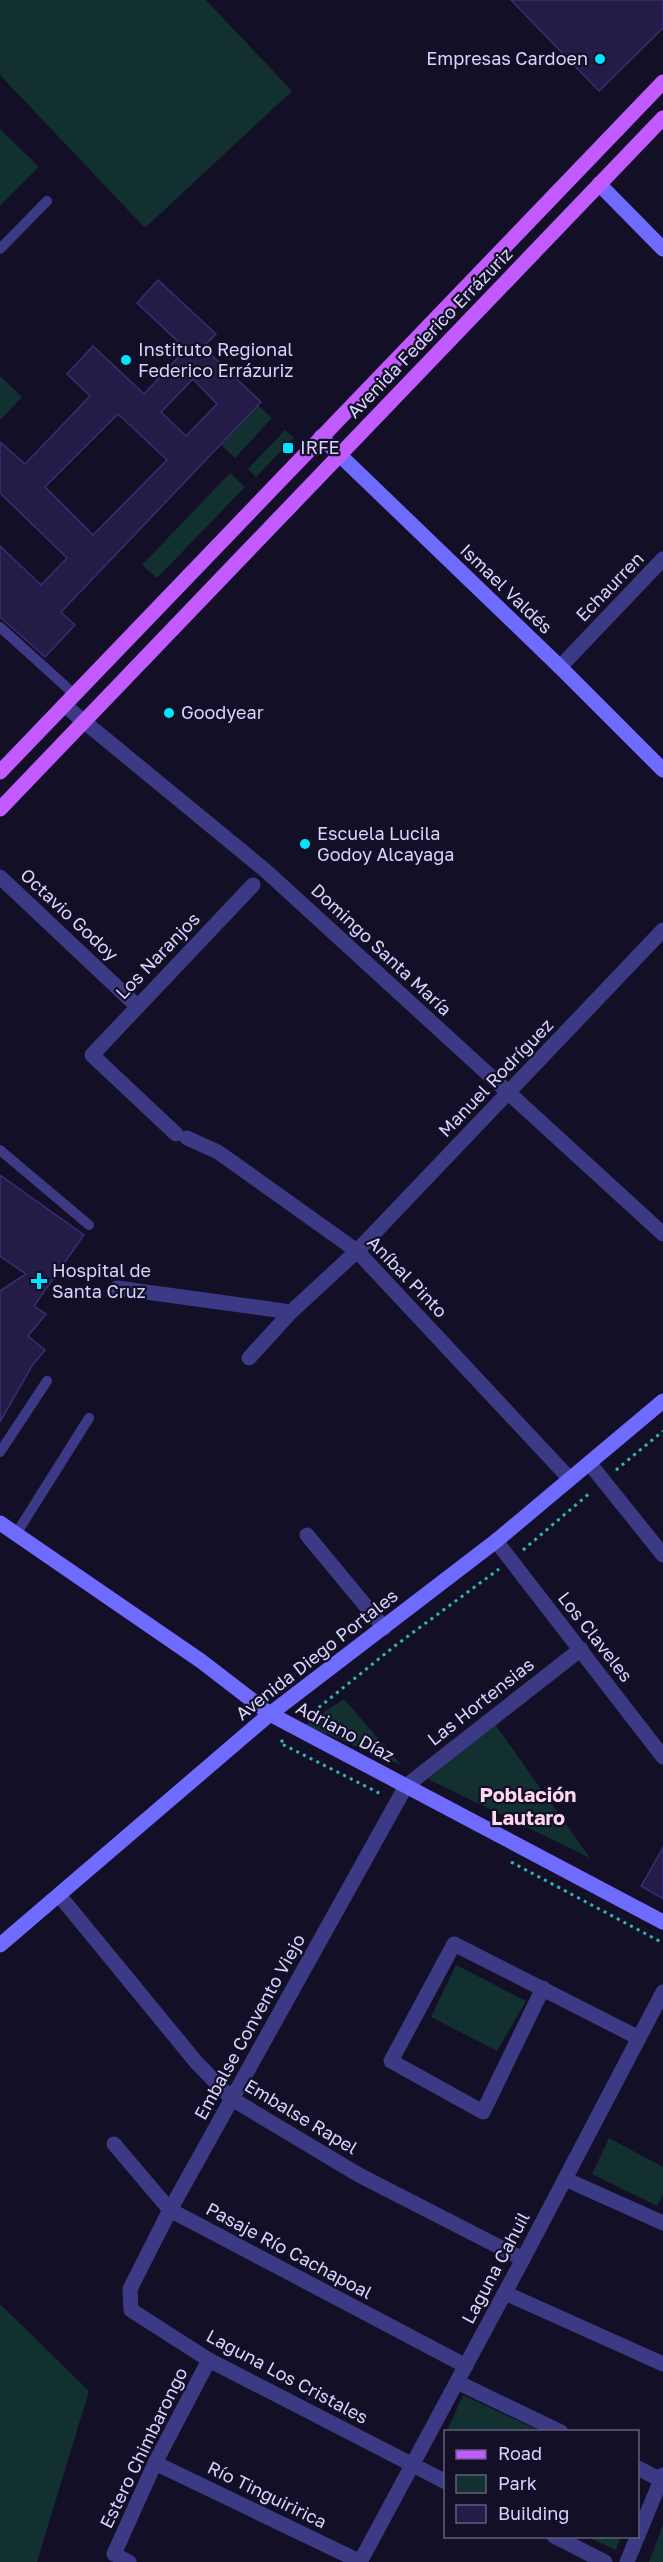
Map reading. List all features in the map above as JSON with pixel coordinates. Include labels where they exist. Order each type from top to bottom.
[{"type":"main road","name":"Avenida Federico Errázuriz","points":[[0,772],[663,82]]},
{"type":"main road","name":"Avenida Federico Errázuriz","points":[[0,809],[663,118]]},
{"type":"main road","points":[[564,184],[576,182],[599,184],[663,249]]},
{"type":"main road","name":"Ismael Valdés","points":[[321,437],[560,667],[663,770]]},
{"type":"main road","name":"Avenida Diego Portales","points":[[0,1945],[270,1714],[496,1541],[663,1401]]},
{"type":"main road","name":"Adriano Díaz","points":[[0,1523],[201,1662],[270,1714],[663,1922]]},
{"type":"street","name":"Echaurren","points":[[560,667],[663,559]]},
{"type":"street","name":"Domingo Santa María","points":[[69,700],[84,721],[266,871],[663,1234]]},
{"type":"street","name":"Octavio Godoy","points":[[0,877],[137,1005]]},
{"type":"street","name":"Los Naranjos","points":[[181,1136],[92,1055],[253,885]]},
{"type":"street","name":"Manuel Rodríguez","points":[[249,1358],[291,1312],[357,1251],[509,1094],[663,930]]},
{"type":"street","name":"Aníbal Pinto","points":[[181,1136],[218,1152],[357,1251],[570,1479]]},
{"type":"street","points":[[117,1288],[291,1312]]},
{"type":"street","points":[[590,1464],[663,1555]]},
{"type":"street","points":[[307,1535],[384,1628]]},
{"type":"street","name":"Los Claveles","points":[[496,1541],[663,1756]]},
{"type":"street","name":"Las Hortensias","points":[[406,1786],[581,1649]]},
{"type":"street","name":"Embalse Convento Viejo","points":[[130,2289],[170,2210],[406,1786]]},
{"type":"street","name":"Embalse Rapel","points":[[59,1895],[196,2062],[232,2099],[358,2175],[523,2259]]},
{"type":"street","points":[[543,1988],[483,2112],[391,2061],[454,1944],[543,1988],[639,2038]]},
{"type":"street","name":"Laguna Cahuil","points":[[361,2562],[663,1992]]},
{"type":"street","name":"Pasaje Río Cachapoal","points":[[114,2144],[170,2210],[466,2366]]},
{"type":"street","points":[[565,2179],[663,2223]]},
{"type":"street","name":"Laguna Los Cristales","points":[[130,2289],[131,2310],[209,2360],[444,2481]]},
{"type":"street","points":[[505,2293],[663,2364]]},
{"type":"street","name":"Estero Chimbarongo","points":[[129,2562],[114,2554],[155,2463],[209,2360]]},
{"type":"street","points":[[457,2382],[557,2430]]},
{"type":"street","name":"Río Tinguiririca","points":[[155,2463],[361,2562]]},
{"type":"street","points":[[639,2468],[662,2478],[639,2533]]},
{"type":"street","points":[[558,2538],[604,2562]]},
{"type":"street","points":[[627,2562],[637,2538]]},
{"type":"lane","points":[[0,249],[47,201]]},
{"type":"lane","points":[[0,627],[69,700]]},
{"type":"lane","points":[[0,1150],[88,1225]]},
{"type":"lane","points":[[0,1452],[47,1381]]},
{"type":"lane","points":[[16,1534],[89,1418]]},
{"type":"path","points":[[397,1802],[280,1743],[295,1727],[396,1645],[511,1561],[663,1431]]},
{"type":"path","points":[[510,1862],[663,1943]]},
{"type":"green space","points":[[0,0],[206,0],[292,91],[145,228],[0,75]]},
{"type":"green space","points":[[0,129],[39,167],[0,206]]},
{"type":"green space","points":[[0,376],[22,397],[0,420]]},
{"type":"green space","points":[[258,405],[272,418],[235,458],[221,445]]},
{"type":"green space","points":[[285,430],[294,438],[256,477],[248,469]]},
{"type":"green space","points":[[230,473],[245,487],[157,578],[142,565]]},
{"type":"green space","points":[[344,1699],[401,1765],[305,1725]]},
{"type":"green space","points":[[495,1724],[590,1858],[428,1779]]},
{"type":"green space","points":[[456,1965],[526,2001],[497,2051],[431,2017]]},
{"type":"green space","points":[[609,2138],[663,2167],[663,2195],[657,2206],[592,2174]]},
{"type":"green space","points":[[0,2304],[89,2391],[37,2562],[0,2562]]},
{"type":"green space","points":[[463,2395],[538,2430],[447,2430]]},
{"type":"green space","points":[[663,2525],[663,2562],[649,2562]]},
{"type":"green space","points":[[589,2538],[620,2538],[616,2550]]},
{"type":"building","name":"Empresas Cardoen","points":[[511,0],[663,0],[663,28],[599,91]]},
{"type":"building","points":[[158,280],[216,334],[203,347],[261,402],[61,612],[75,625],[45,657],[0,617],[0,546],[41,585],[67,558],[0,493],[0,442],[25,464],[90,396],[67,374],[93,346],[144,394],[186,349],[137,303]],"holes":[[[193,379],[217,404],[186,436],[161,412]],[[118,414],[167,460],[93,535],[45,487]]]},
{"type":"building","points":[[0,1175],[84,1235],[34,1306],[46,1314],[28,1336],[45,1350],[32,1366],[0,1422],[0,1291],[26,1274],[0,1256]]},
{"type":"building","points":[[663,1848],[663,1899],[641,1886]]},
{"type":"place","name":"Empresas Cardoen","points":[[600,59]]},
{"type":"place","name":"Instituto Regional Federico Errázuriz","points":[[126,360]]},
{"type":"place","name":"IRFE","points":[[288,448]]},
{"type":"place","name":"Goodyear","points":[[169,713]]},
{"type":"place","name":"Escuela Lucila Godoy Alcayaga","points":[[305,844]]},
{"type":"place","name":"Hospital de Santa Cruz","points":[[39,1281]]},
{"type":"district","name":"Población Lautaro","points":[[528,1806]]}]
